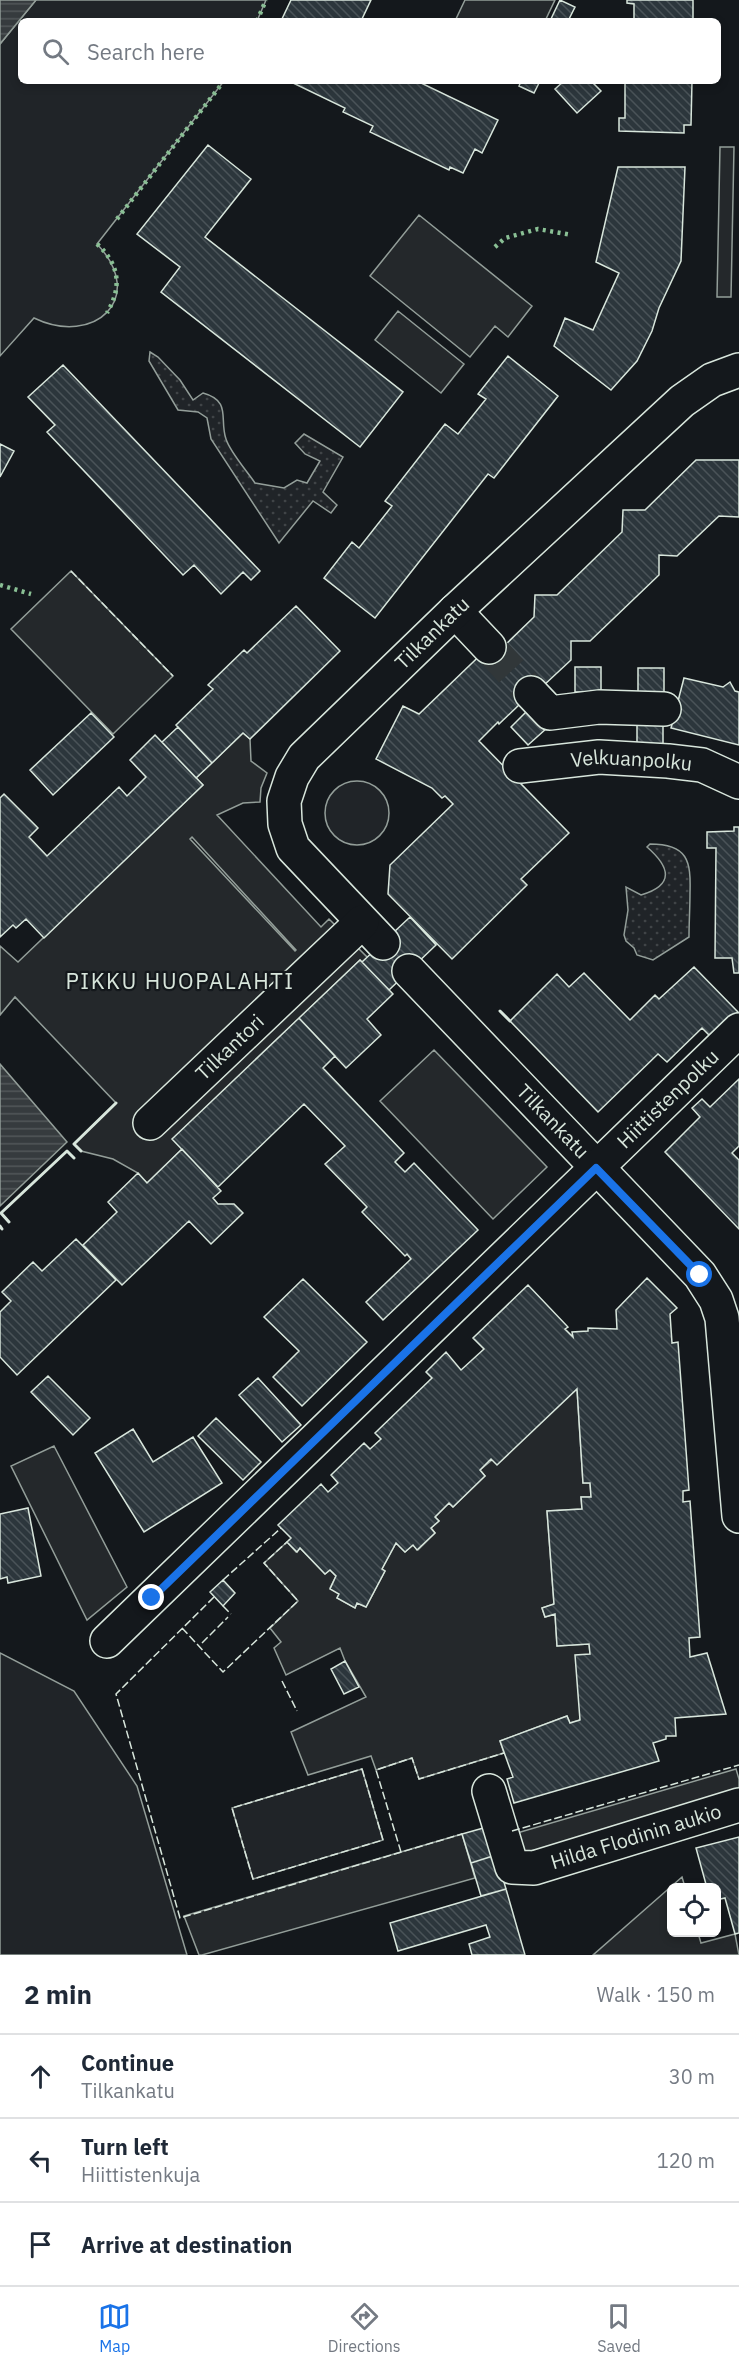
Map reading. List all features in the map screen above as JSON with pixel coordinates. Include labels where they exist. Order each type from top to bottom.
[{"type":"street","name":"Tilkankatu","points":[[372,933],[293,848],[285,824],[284,801],[292,777],[304,756],[455,611],[682,401],[712,380],[739,370]]},
{"type":"street","points":[[455,611],[489,647]]},
{"type":"street","points":[[531,693],[550,713],[599,707],[664,709]]},
{"type":"street","name":"Velkuanpolku","points":[[520,766],[599,757],[668,761],[702,765],[739,782]]},
{"type":"street","name":"Tilkantori","points":[[150,1123],[372,933]]},
{"type":"street","name":"Tilkankatu","points":[[409,970],[700,1275],[716,1300],[722,1318],[739,1516]]},
{"type":"street","name":"Hiittistenpolku","points":[[107,1641],[739,1030]]},
{"type":"street","name":"Hilda Flodinin aukio","points":[[489,1791],[512,1867],[534,1868],[739,1805]]},
{"type":"shaded area","points":[[0,0],[36,0],[21,18],[18,18],[18,22],[0,44]]},
{"type":"shaded area","points":[[36,0],[266,0],[258,18],[21,18]]},
{"type":"shaded area","points":[[465,0],[555,0],[546,18],[456,18]]},
{"type":"shaded area","points":[[18,22],[18,84],[222,84],[97,244],[111,264],[117,282],[115,299],[107,312],[94,322],[76,326],[56,325],[34,318],[0,356],[0,44]]},
{"type":"shaded area","points":[[720,147],[734,147],[731,297],[717,297]]},
{"type":"shaded area","points":[[419,215],[532,306],[508,337],[495,326],[470,357],[370,276]]},
{"type":"shaded area","points":[[398,311],[464,364],[441,393],[375,340]]},
{"type":"shaded area","points":[[150,352],[158,357],[180,380],[193,400],[203,393],[218,401],[223,412],[224,432],[228,444],[255,483],[284,488],[297,480],[307,483],[320,461],[305,454],[295,443],[304,434],[343,457],[323,492],[337,505],[331,513],[313,501],[279,543],[211,439],[207,418],[198,412],[178,410],[149,361]]},
{"type":"shaded area","points":[[71,571],[173,676],[113,734],[11,629]]},
{"type":"shaded area","points":[[243,733],[250,739],[251,761],[267,773],[261,788],[260,802],[243,803],[217,815],[321,927],[329,919],[368,958],[362,962],[360,960],[173,1139],[182,1149],[147,1183],[138,1173],[113,1159],[81,1151],[74,1144],[116,1103],[15,997],[0,1015],[0,946],[18,962],[203,785],[196,778]],"holes":[[[192,837],[296,950],[190,839]]]},
{"type":"shaded area","points":[[357,781],[369,783],[380,790],[387,801],[389,813],[387,825],[380,836],[369,843],[357,845],[345,843],[334,836],[327,825],[325,813],[327,801],[334,790],[345,783]]},
{"type":"shaded area","points":[[650,844],[672,847],[680,851],[685,856],[690,872],[689,937],[653,960],[637,955],[624,935],[628,910],[626,887],[641,895],[652,891],[664,881],[664,868],[655,854],[647,847]]},
{"type":"shaded area","points":[[434,1050],[547,1167],[493,1219],[380,1101]]},
{"type":"shaded area","points":[[0,1064],[67,1142],[0,1206]]},
{"type":"shaded area","points":[[577,1389],[583,1483],[590,1483],[591,1497],[581,1497],[582,1509],[547,1511],[554,1604],[542,1608],[545,1617],[555,1614],[557,1646],[589,1644],[590,1654],[580,1720],[570,1723],[567,1716],[500,1741],[504,1753],[419,1779],[412,1758],[376,1770],[371,1756],[308,1775],[291,1732],[366,1697],[340,1648],[286,1675],[274,1648],[281,1642],[270,1628],[298,1601],[264,1563],[287,1542],[296,1552],[300,1548],[325,1574],[330,1570],[336,1576],[330,1588],[339,1594],[337,1598],[355,1608],[357,1603],[366,1607],[385,1571],[382,1569],[396,1543],[405,1552],[413,1545],[418,1550],[435,1533],[431,1528],[439,1521],[435,1517],[449,1503],[453,1507],[485,1476],[480,1470]]},
{"type":"shaded area","points":[[54,1446],[127,1587],[87,1620],[11,1466]]},
{"type":"shaded area","points":[[0,1653],[74,1691],[137,1786],[187,1955],[0,1955]]},
{"type":"shaded area","points":[[362,1769],[383,1840],[253,1879],[232,1808]]},
{"type":"shaded area","points":[[736,1769],[739,1779],[739,1796],[525,1859],[517,1833]]},
{"type":"shaded area","points":[[462,1834],[475,1878],[202,1955],[199,1955],[184,1916]]},
{"type":"shaded area","points":[[682,1877],[684,1883],[675,1883]]},
{"type":"shaded area","points":[[667,1890],[667,1937],[699,1937],[701,1943],[735,1934],[739,1955],[593,1955]]},
{"type":"building","points":[[291,0],[371,0],[362,18],[282,18]]},
{"type":"building","points":[[560,0],[575,7],[570,18],[551,18]]},
{"type":"building","points":[[627,0],[693,0],[693,18],[634,18],[634,4],[627,3]]},
{"type":"building","points":[[295,84],[423,84],[498,120],[482,153],[475,149],[463,173],[450,167],[449,170],[370,132],[373,126],[343,112],[345,108]]},
{"type":"building","points":[[520,84],[538,84],[534,93],[519,86]]},
{"type":"building","points":[[561,84],[594,84],[601,91],[577,113],[555,89]]},
{"type":"building","points":[[625,84],[692,84],[691,125],[684,125],[684,133],[619,131],[619,118],[625,118]]},
{"type":"building","points":[[208,145],[251,179],[205,237],[403,392],[360,447],[161,292],[180,267],[137,234]]},
{"type":"building","points":[[618,167],[685,167],[681,261],[637,361],[611,390],[554,346],[565,318],[593,330],[619,273],[596,262]]},
{"type":"building","points":[[508,356],[558,396],[494,478],[488,474],[375,618],[324,578],[352,542],[359,548],[392,506],[385,501],[445,424],[458,434],[486,399],[478,394]]},
{"type":"building","points":[[63,365],[260,571],[251,580],[243,572],[221,594],[194,565],[183,575],[47,432],[55,425],[28,397]]},
{"type":"building","points":[[0,444],[14,451],[0,477]]},
{"type":"building","points":[[696,460],[739,460],[739,517],[719,516],[677,556],[659,555],[659,575],[590,641],[571,641],[571,660],[543,686],[541,684],[479,741],[569,833],[521,879],[527,885],[452,959],[388,894],[390,865],[453,804],[445,796],[442,798],[432,788],[376,759],[403,706],[419,714],[497,639],[504,646],[534,617],[535,595],[557,595],[622,532],[623,510],[645,510]]},
{"type":"building","points":[[296,606],[340,651],[250,739],[243,733],[212,763],[176,725],[213,689],[208,685],[244,650],[247,653]]},
{"type":"building","points":[[575,667],[601,667],[601,692],[575,692]]},
{"type":"building","points":[[638,668],[664,668],[664,694],[638,693]]},
{"type":"building","points":[[684,678],[723,687],[730,682],[735,691],[739,692],[739,745],[671,728]]},
{"type":"building","points":[[529,709],[547,728],[528,745],[511,727]]},
{"type":"building","points":[[91,713],[114,737],[53,795],[30,770]]},
{"type":"building","points":[[637,724],[663,724],[663,748],[637,748]]},
{"type":"building","points":[[178,727],[212,763],[196,778],[162,742]]},
{"type":"building","points":[[155,735],[203,785],[44,938],[26,919],[16,928],[13,925],[0,937],[0,798],[4,794],[38,828],[29,837],[47,856],[119,787],[127,796],[146,777],[130,760]]},
{"type":"building","points":[[734,827],[739,827],[739,973],[734,973],[732,958],[715,958],[716,848],[707,848],[707,832],[734,831]]},
{"type":"building","points":[[410,917],[436,945],[389,990],[362,962]]},
{"type":"building","points":[[360,960],[393,994],[367,1019],[381,1035],[346,1068],[299,1018]]},
{"type":"building","points":[[694,967],[738,1012],[711,1037],[702,1028],[667,1062],[658,1054],[598,1112],[510,1021],[557,974],[569,987],[584,973],[630,1020],[655,995],[659,999]]},
{"type":"building","points":[[299,1018],[335,1056],[323,1068],[404,1153],[395,1162],[405,1172],[414,1163],[478,1230],[383,1320],[366,1302],[411,1259],[407,1254],[405,1256],[362,1212],[367,1207],[325,1164],[345,1146],[304,1104],[218,1187],[172,1139]]},
{"type":"building","points":[[739,1079],[739,1146],[732,1153],[739,1160],[739,1229],[665,1152],[700,1117],[692,1108],[702,1099],[710,1107]]},
{"type":"building","points":[[182,1149],[221,1191],[213,1198],[218,1204],[234,1204],[243,1213],[211,1244],[189,1221],[122,1285],[83,1245],[117,1212],[108,1202],[138,1173],[147,1183]]},
{"type":"building","points":[[76,1239],[116,1280],[17,1375],[0,1357],[0,1312],[11,1301],[2,1292],[33,1262],[42,1271]]},
{"type":"building","points":[[647,1278],[677,1308],[670,1314],[672,1343],[678,1342],[689,1490],[683,1491],[683,1502],[690,1501],[700,1637],[689,1638],[690,1657],[707,1653],[726,1714],[675,1718],[676,1736],[666,1736],[666,1739],[653,1743],[659,1761],[514,1803],[507,1779],[513,1777],[500,1741],[567,1716],[570,1723],[580,1720],[575,1655],[590,1654],[589,1644],[557,1646],[555,1614],[545,1617],[542,1608],[554,1604],[547,1511],[582,1509],[581,1497],[591,1497],[590,1483],[583,1483],[577,1389],[497,1465],[491,1459],[480,1470],[485,1476],[453,1507],[449,1503],[435,1517],[439,1521],[431,1528],[435,1533],[417,1550],[413,1545],[405,1552],[396,1543],[382,1569],[385,1571],[366,1607],[357,1603],[355,1608],[337,1598],[339,1594],[330,1589],[336,1576],[330,1570],[325,1574],[300,1548],[297,1552],[287,1542],[291,1538],[278,1525],[321,1484],[328,1492],[338,1483],[331,1475],[364,1443],[370,1449],[381,1439],[375,1433],[432,1378],[426,1372],[446,1352],[461,1370],[484,1349],[473,1338],[528,1285],[568,1327],[565,1329],[573,1337],[572,1332],[588,1331],[588,1328],[617,1329],[616,1310]]},
{"type":"building","points":[[303,1279],[367,1342],[302,1406],[273,1377],[299,1351],[264,1317]]},
{"type":"building","points":[[48,1376],[90,1418],[73,1435],[31,1392]]},
{"type":"building","points":[[258,1378],[301,1425],[282,1442],[239,1395]]},
{"type":"building","points":[[216,1418],[261,1462],[243,1480],[198,1436]]},
{"type":"building","points":[[133,1429],[153,1462],[193,1437],[222,1483],[144,1532],[95,1453]]},
{"type":"building","points":[[28,1508],[41,1576],[8,1583],[7,1577],[0,1579],[0,1514]]},
{"type":"building","points":[[223,1580],[235,1593],[223,1606],[210,1592]]},
{"type":"building","points":[[345,1661],[359,1687],[344,1694],[331,1669]]},
{"type":"building","points":[[487,1827],[496,1855],[471,1863],[462,1834]]},
{"type":"building","points":[[739,1837],[739,1933],[735,1934],[725,1898],[721,1899],[721,1883],[706,1883],[696,1848]]},
{"type":"building","points":[[496,1855],[506,1889],[481,1896],[471,1863]]},
{"type":"building","points":[[506,1889],[525,1955],[472,1955],[469,1944],[490,1937],[486,1925],[398,1951],[390,1923]]},
{"type":"tunnel","points":[[489,647],[531,693]]},
{"type":"hedge","points":[[258,18],[266,0]]},
{"type":"hedge","points":[[117,219],[222,84]]},
{"type":"hedge","points":[[495,247],[505,238],[538,229],[572,235]]},
{"type":"hedge","points":[[97,244],[110,260],[116,277],[115,294],[107,313]]},
{"type":"hedge","points":[[0,585],[31,594]]},
{"type":"fence","points":[[71,571],[173,676]]},
{"type":"fence","points":[[223,1580],[281,1528]]},
{"type":"fence","points":[[182,1628],[223,1672],[298,1601],[264,1563],[287,1542]]},
{"type":"fence","points":[[214,1597],[116,1694],[180,1918],[462,1834]]},
{"type":"fence","points":[[223,1606],[231,1614]]},
{"type":"fence","points":[[202,1643],[228,1617]]},
{"type":"fence","points":[[282,1681],[297,1711]]},
{"type":"fence","points":[[401,1852],[376,1770],[412,1758],[419,1779],[504,1753]]},
{"type":"fence","points":[[512,1831],[739,1765]]},
{"type":"fence","points":[[362,1769],[383,1840],[253,1879],[232,1808],[362,1769]]},
{"type":"wall","points":[[500,1011],[510,1021]]},
{"type":"wall","points":[[81,1151],[74,1144],[116,1103]]},
{"type":"wall","points":[[9,1222],[1,1213],[67,1151],[74,1158]]},
{"type":"district","name":"PIKKU HUOPALAHTI","points":[[180,981]]},
{"type":"route","points":[[152,1598],[596,1168],[700,1275]]}]
